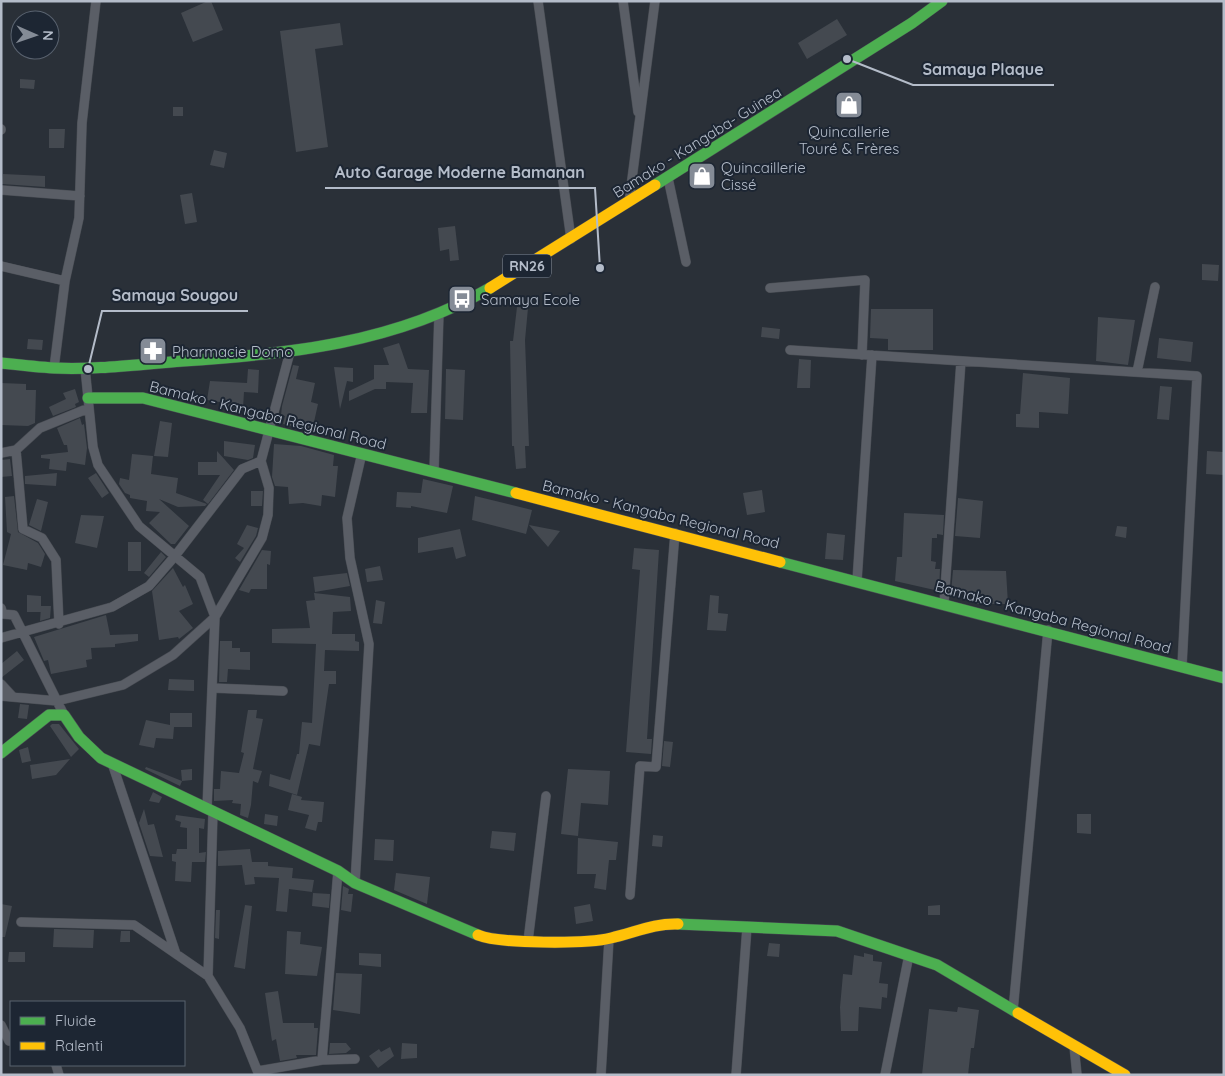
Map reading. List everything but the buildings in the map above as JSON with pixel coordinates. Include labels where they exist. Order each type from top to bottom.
[{"type":"street","points":[[54,368],[66,281],[79,218],[85,86],[96,1]]},
{"type":"street","points":[[538,1],[571,239]]},
{"type":"street","points":[[623,1],[640,124]]},
{"type":"street","points":[[629,203],[655,1]]},
{"type":"street","name":"Bamako - Kangaba- Guinea","points":[[54,368],[85,368],[290,352],[347,343],[439,313],[486,290],[571,239],[912,23],[942,1]]},
{"type":"street","points":[[668,178],[686,262]]},
{"type":"street","points":[[1,190],[80,196]]},
{"type":"street","points":[[1,266],[66,281]]},
{"type":"street","points":[[770,288],[865,280],[862,355]]},
{"type":"street","points":[[1137,372],[1154,287]]},
{"type":"street","points":[[434,472],[439,313]]},
{"type":"street","points":[[790,350],[1197,376],[1182,666]]},
{"type":"street","points":[[1,696],[57,701],[123,685],[173,655],[215,617],[262,538],[268,515],[269,488],[261,461],[290,352]]},
{"type":"street","points":[[857,581],[872,355]]},
{"type":"street","points":[[944,603],[961,361]]},
{"type":"street","name":"RN26","points":[[1,363],[54,368]]},
{"type":"street","points":[[85,368],[94,447],[98,465],[139,526],[200,577],[215,617],[212,688],[208,976]]},
{"type":"street","name":"Bamako - Kangaba Regional Road","points":[[89,403],[143,398],[675,533],[1224,678]]},
{"type":"street","points":[[1,453],[16,450],[40,428],[89,403]]},
{"type":"street","points":[[16,450],[23,529],[42,538],[56,560],[59,624]]},
{"type":"street","points":[[355,883],[369,644],[350,558],[347,518],[362,453]]},
{"type":"street","points":[[1,638],[59,624],[120,603],[149,586],[175,556],[242,469],[261,461]]},
{"type":"street","points":[[630,895],[640,766],[656,767],[675,533]]},
{"type":"street","points":[[1,608],[3,614],[14,615],[64,715],[79,737],[101,758],[338,871],[355,883],[483,936],[528,942],[546,943],[609,938],[662,923],[837,931],[937,965],[1125,1075]]},
{"type":"street","points":[[1013,1011],[1048,630]]},
{"type":"street","points":[[1,684],[13,697]]},
{"type":"street","points":[[212,688],[283,692]]},
{"type":"street","points":[[1,753],[49,715],[64,715]]},
{"type":"street","points":[[112,763],[176,954]]},
{"type":"street","points":[[528,942],[546,796]]},
{"type":"street","points":[[322,1060],[338,871]]},
{"type":"street","points":[[21,922],[134,925],[208,976],[240,1028],[258,1073],[322,1060],[355,1059]]},
{"type":"street","points":[[736,1075],[747,927]]},
{"type":"street","points":[[602,1075],[609,938]]},
{"type":"street","points":[[885,1075],[909,955]]},
{"type":"street","points":[[1,1025],[7,1042]]},
{"type":"street","points":[[1074,1046],[1077,1075]]},
{"type":"traffic: fast","points":[[655,185],[912,23],[942,1]]},
{"type":"traffic: fast","points":[[1,363],[54,368],[102,367],[223,358],[302,349],[380,333],[417,322],[454,307],[490,288]]},
{"type":"traffic: fast","points":[[88,398],[143,398],[516,493]]},
{"type":"traffic: fast","points":[[780,562],[1224,678]]},
{"type":"traffic: fast","points":[[1,753],[49,715],[64,715],[79,737],[101,758],[338,871],[355,883],[478,935]]},
{"type":"traffic: fast","points":[[678,924],[837,931],[937,965],[1018,1013]]},
{"type":"traffic: slow","points":[[490,288],[655,185]]},
{"type":"traffic: slow","points":[[516,493],[780,562]]},
{"type":"traffic: slow","points":[[478,935],[505,940],[583,941],[611,938],[661,925],[678,924]]},
{"type":"traffic: slow","points":[[1018,1013],[1125,1075]]},
{"type":"place","name":"Samaya Plaque","points":[[847,59]]},
{"type":"place","name":"Quincallerie Touré & Frères","points":[[849,105]]},
{"type":"place","name":"Quincaillerie Cissé","points":[[702,176]]},
{"type":"place","name":"Auto Garage Moderne Bamanan","points":[[600,268]]},
{"type":"place","name":"Samaya Ecole","points":[[462,299]]},
{"type":"place","name":"Pharmacie Domo","points":[[153,351]]},
{"type":"place","name":"Samaya Sougou","points":[[88,369]]}]
